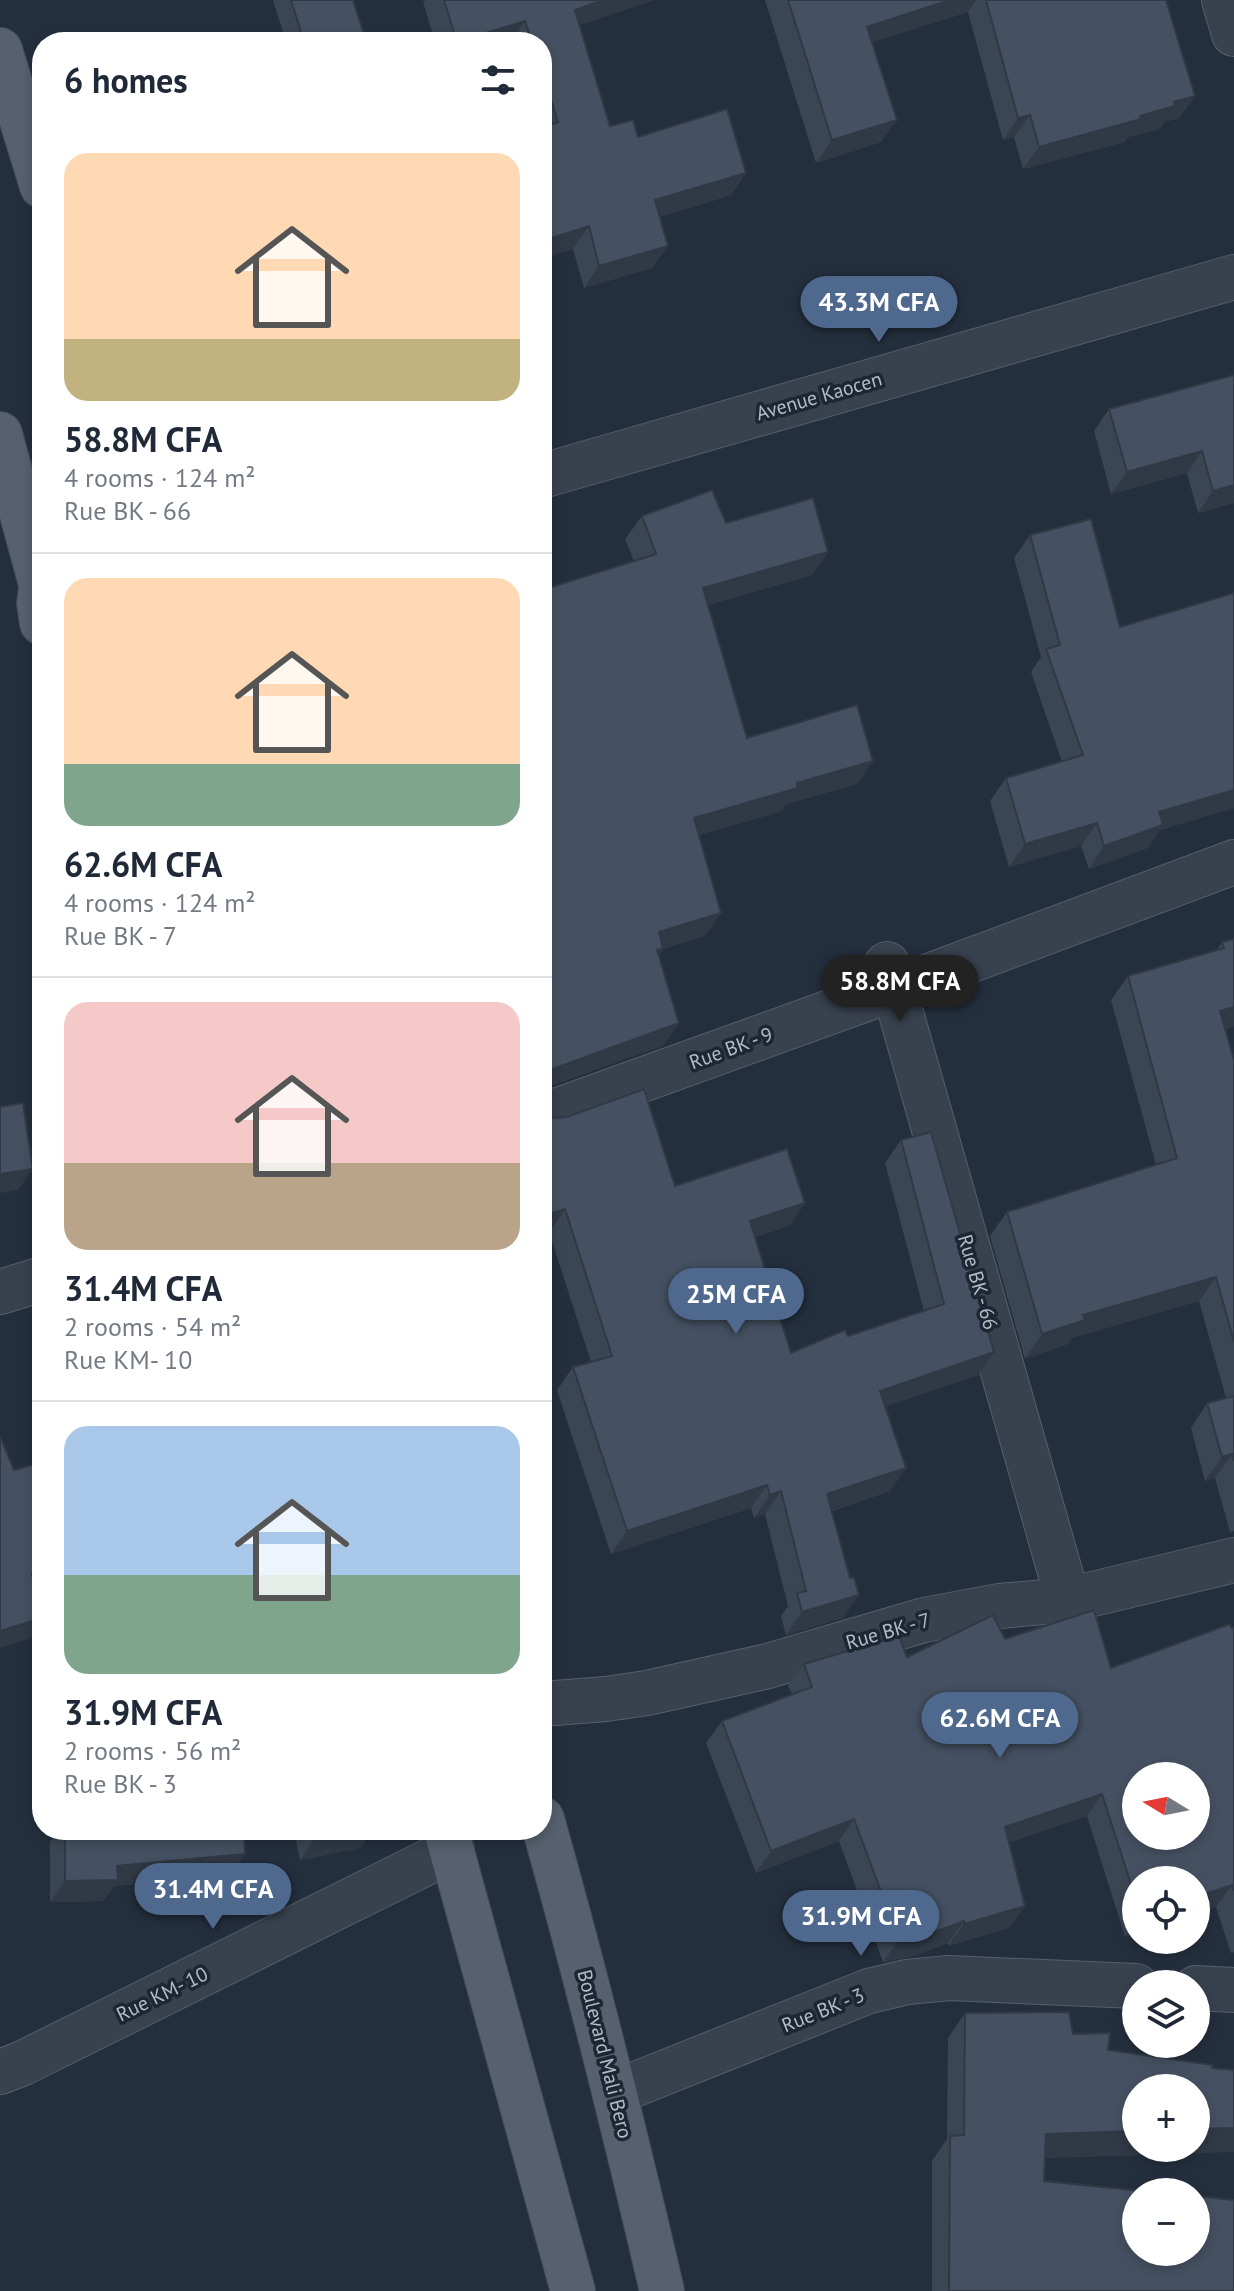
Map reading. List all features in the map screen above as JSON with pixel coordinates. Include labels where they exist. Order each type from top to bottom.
[{"type":"main road","points":[[0,50],[32,154]]},
{"type":"main road","points":[[0,434],[32,557]]},
{"type":"main road","points":[[449,1840],[573,2291]]},
{"type":"main road","name":"Boulevard Mali Bero","points":[[548,1840],[616,2092],[662,2291]]},
{"type":"street","points":[[1224,0],[1234,34]]},
{"type":"street","name":"Avenue Kaocen","points":[[552,473],[1234,277]]},
{"type":"street","name":"Rue BK - 9","points":[[552,1112],[890,977],[1234,862]]},
{"type":"street","name":"Rue BK - 66","points":[[890,977],[1068,1600]]},
{"type":"street","points":[[0,1292],[32,1282]]},
{"type":"street","name":"Rue BK - 7","points":[[552,1703],[647,1693],[768,1666],[924,1620],[987,1608],[1068,1600],[1234,1560]]},
{"type":"street","name":"Rue KM- 10","points":[[0,2072],[23,2063],[449,1840]]},
{"type":"street","name":"Rue BK - 3","points":[[616,2092],[869,1991],[907,1982],[949,1978],[1122,1985]]},
{"type":"street","points":[[1210,1989],[1234,1990]]},
{"type":"building","points":[[291,0],[353,0],[363,32],[301,32]]},
{"type":"building","points":[[444,0],[603,0],[575,10],[610,126],[633,120],[638,137],[727,109],[746,173],[655,200],[668,246],[599,266],[589,226],[552,238],[552,124],[558,122],[552,103],[552,32],[529,32],[525,21],[489,32],[454,32]]},
{"type":"building","points":[[788,0],[950,0],[867,27],[897,120],[832,140]]},
{"type":"building","points":[[986,0],[1166,0],[1195,96],[1174,102],[1175,106],[1140,116],[1141,119],[1039,147],[1030,115],[1018,118]]},
{"type":"building","points":[[1234,375],[1234,485],[1213,491],[1202,451],[1127,472],[1109,409]]},
{"type":"building","points":[[712,490],[726,523],[813,498],[828,552],[703,588],[747,738],[857,705],[873,761],[797,783],[798,788],[694,818],[721,913],[659,932],[663,948],[657,950],[679,1023],[552,1069],[552,587],[656,554],[642,516]]},
{"type":"building","points":[[1091,519],[1120,627],[1234,593],[1234,790],[1159,812],[1163,825],[1104,846],[1097,823],[1025,844],[1006,778],[1083,755],[1046,649],[1060,645],[1030,535]]},
{"type":"building","points":[[1234,939],[1234,1007],[1220,1011],[1234,1060],[1234,1342],[1216,1277],[1083,1315],[1085,1320],[1042,1334],[1007,1212],[1177,1158],[1128,976],[1224,948],[1222,942]]},
{"type":"building","points":[[644,1089],[675,1186],[787,1149],[805,1203],[750,1221],[791,1353],[845,1330],[848,1336],[944,1304],[901,1140],[931,1132],[994,1352],[880,1391],[906,1468],[827,1494],[850,1578],[854,1577],[859,1595],[802,1612],[797,1593],[806,1591],[781,1491],[770,1495],[767,1485],[627,1531],[573,1367],[612,1356],[565,1209],[552,1213],[552,1117],[567,1117]]},
{"type":"building","points":[[23,1103],[32,1169],[0,1174],[0,1107]]},
{"type":"building","points":[[1234,1396],[1234,1461],[1232,1454],[1222,1457],[1207,1403]]},
{"type":"building","points":[[0,1436],[14,1470],[32,1465],[32,1621],[0,1631]]},
{"type":"building","points":[[1094,1610],[1111,1668],[1230,1624],[1234,1628],[1234,1891],[1232,1885],[1210,1892],[1210,1866],[1125,1866],[1102,1794],[1005,1827],[1025,1906],[899,1940],[854,1819],[771,1851],[722,1721],[812,1687],[804,1664],[899,1636],[907,1657],[993,1615],[1005,1639]]},
{"type":"building","points":[[65,1840],[244,1840],[245,1854],[117,1866],[118,1880],[65,1881]]},
{"type":"building","points":[[1069,2012],[1073,2034],[1110,2033],[1108,2050],[1122,2052],[1122,2058],[1164,2058],[1234,2070],[1234,2128],[1210,2129],[1210,2074],[1122,2074],[1122,2131],[1046,2134],[1044,2181],[1122,2189],[1122,2266],[1210,2266],[1210,2197],[1234,2200],[1234,2291],[949,2291],[950,2136],[964,2135],[965,2013]]}]
